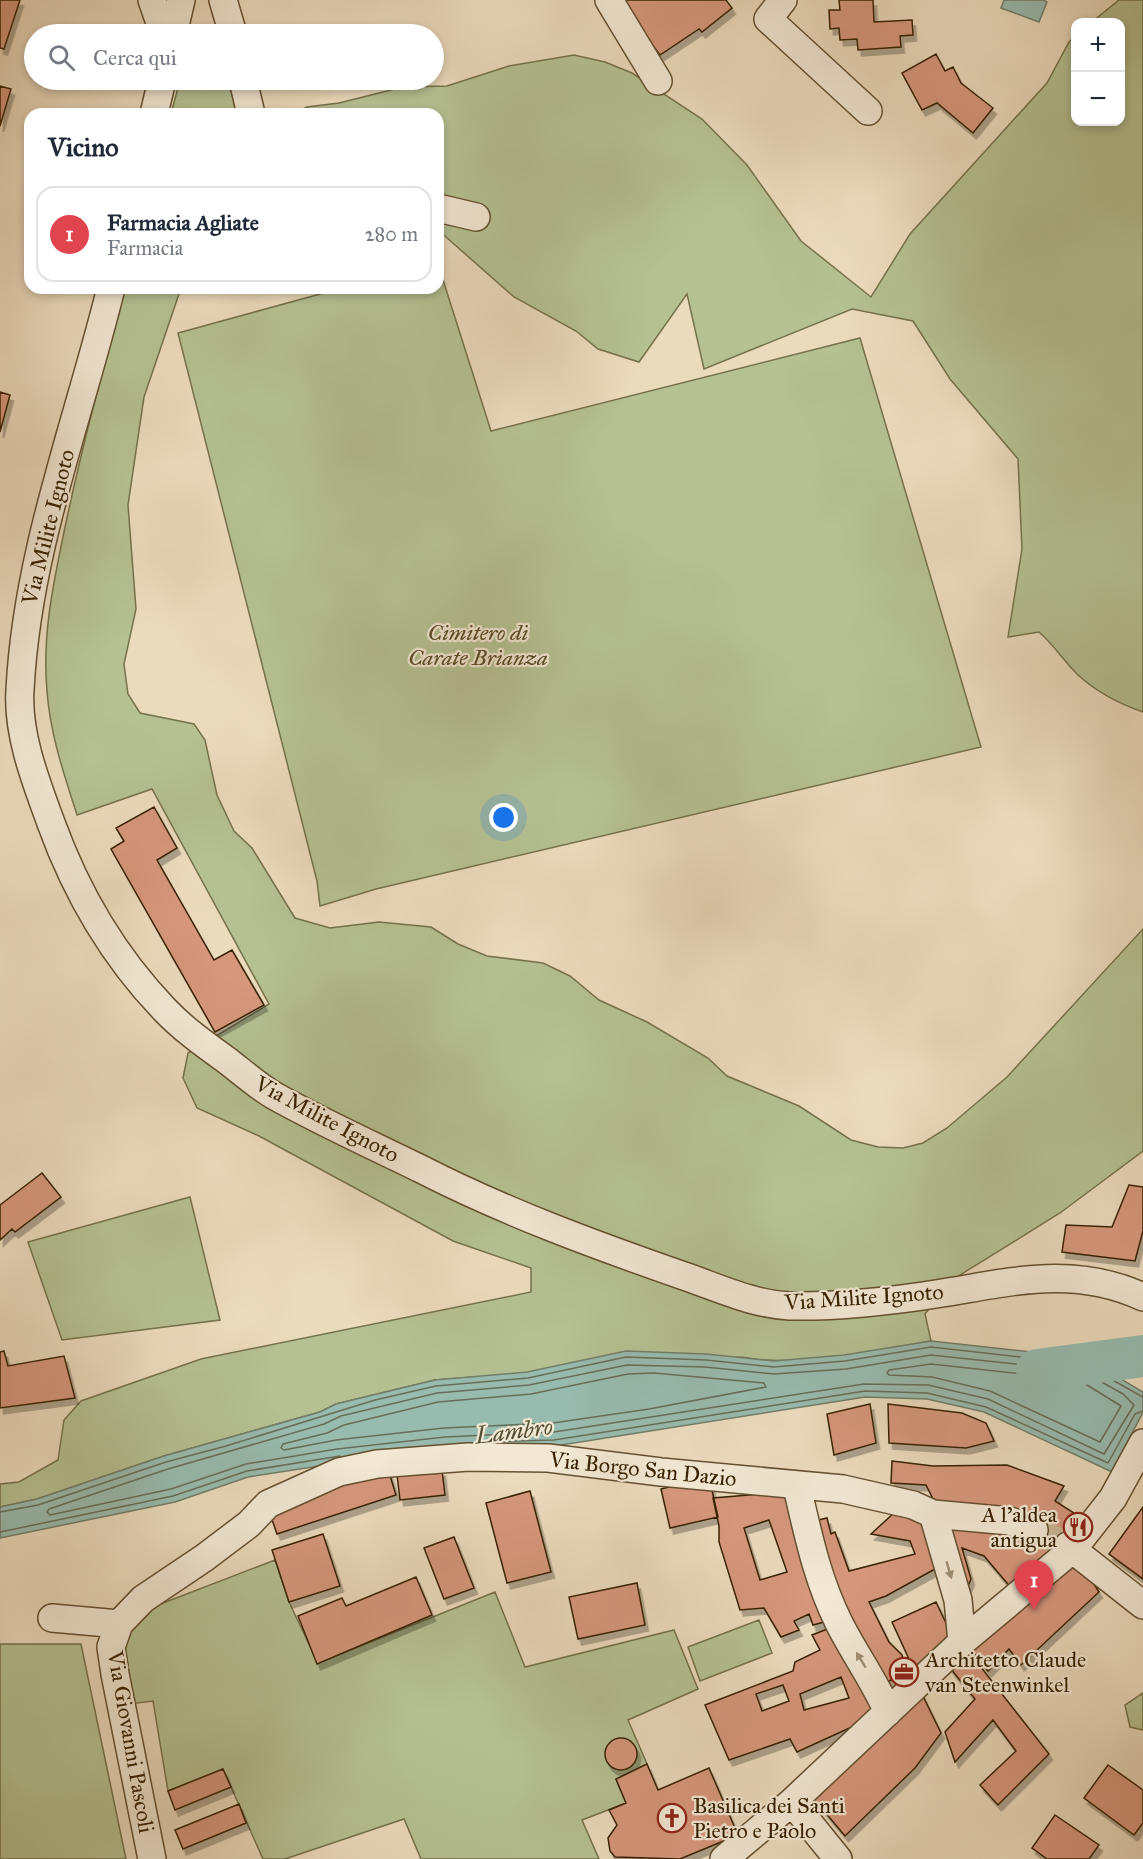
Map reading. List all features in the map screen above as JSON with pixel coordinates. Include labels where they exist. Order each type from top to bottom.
[{"type":"street","points":[[152,0],[160,24]]},
{"type":"street","points":[[175,24],[181,0]]},
{"type":"street","points":[[223,0],[230,24]]},
{"type":"street","points":[[609,0],[658,81]]},
{"type":"street","points":[[783,0],[768,20],[868,111]]},
{"type":"street","points":[[155,108],[160,90]]},
{"type":"street","points":[[245,90],[250,108]]},
{"type":"street","points":[[444,209],[476,217]]},
{"type":"street","name":"Via Milite Ignoto","points":[[109,294],[37,557],[24,637],[20,707],[22,724],[41,794],[70,871],[87,904],[134,972],[164,1009],[189,1032],[270,1093],[455,1187],[587,1242],[702,1282],[734,1296],[788,1306],[910,1298],[1025,1279],[1063,1277],[1126,1289],[1143,1296]]},
{"type":"street","points":[[0,672],[20,707]]},
{"type":"street","points":[[724,1859],[792,1803],[962,1642],[1071,1548],[1113,1498],[1143,1443]]},
{"type":"street","name":"Via Borgo San Dazio","points":[[143,1599],[249,1524],[268,1504],[339,1472],[377,1464],[468,1457],[548,1458],[797,1487],[843,1489],[913,1505],[933,1514],[1010,1521],[1034,1530]]},
{"type":"street","points":[[797,1487],[809,1544],[820,1580],[839,1624],[873,1680],[888,1712]]},
{"type":"street","points":[[933,1514],[958,1600],[962,1642]]},
{"type":"street","points":[[1071,1548],[1109,1581],[1143,1605]]},
{"type":"street","name":"Via Giovanni Pascoli","points":[[143,1599],[119,1624],[111,1647],[152,1859]]},
{"type":"street","points":[[52,1618],[119,1624]]},
{"type":"street","points":[[792,1803],[838,1859]]},
{"type":"green space","points":[[1119,0],[1143,0],[1143,712],[1108,696],[1084,680],[1039,632],[1008,637],[1022,549],[1018,459],[950,379],[913,321],[852,309],[704,369],[687,294],[639,362],[598,349],[576,331],[514,297],[444,235],[444,108],[305,108],[339,103],[391,90],[444,90],[444,86],[509,66],[574,55],[605,62],[632,73],[702,119],[747,165],[801,241],[871,297],[910,234],[1047,83],[1071,40],[1071,126],[1125,126],[1125,18],[1097,18]]},
{"type":"green space","points":[[177,90],[234,90],[238,108],[173,108]]},
{"type":"green space","name":"Cimitero di Carate Brianza","points":[[444,283],[491,431],[860,338],[981,747],[376,889],[320,906],[317,881],[178,333],[320,294],[444,294]]},
{"type":"green space","points":[[123,294],[179,294],[144,397],[128,505],[136,609],[124,664],[128,694],[140,713],[194,724],[205,740],[217,795],[234,831],[252,848],[295,918],[330,928],[379,922],[431,927],[458,944],[487,956],[543,963],[570,976],[599,1000],[647,1022],[708,1058],[727,1076],[799,1106],[851,1140],[878,1147],[903,1148],[923,1143],[947,1128],[1007,1077],[1143,929],[1143,1151],[1060,1213],[952,1280],[925,1314],[931,1341],[836,1357],[787,1361],[742,1357],[435,1380],[336,1404],[320,1412],[164,1456],[37,1499],[0,1507],[0,1484],[19,1482],[58,1460],[64,1420],[81,1401],[201,1359],[531,1292],[531,1268],[453,1241],[259,1136],[197,1108],[183,1078],[188,1053],[269,1004],[152,789],[77,815],[54,738],[49,707],[46,671],[47,630],[56,571]]},
{"type":"green space","points":[[190,1197],[220,1320],[62,1340],[28,1242]]},
{"type":"green space","points":[[275,1560],[289,1602],[318,1663],[495,1592],[525,1667],[674,1630],[698,1689],[628,1720],[647,1764],[616,1779],[626,1803],[582,1820],[599,1859],[421,1859],[404,1819],[285,1859],[263,1859],[223,1769],[168,1791],[153,1701],[129,1704],[124,1644],[129,1625],[158,1605]]},
{"type":"green space","points":[[759,1620],[772,1653],[700,1681],[688,1647]]},
{"type":"green space","points":[[0,1644],[81,1644],[126,1859],[0,1859]]},
{"type":"green space","points":[[1143,1693],[1143,1730],[1130,1727],[1125,1705]]},
{"type":"water","points":[[1004,0],[1043,0],[1047,2],[1039,22],[1001,8]]},
{"type":"water","points":[[931,1341],[1086,1358],[1143,1392],[1143,1412],[1112,1472],[984,1412],[927,1399],[865,1397],[555,1446],[339,1463],[248,1477],[175,1502],[0,1538],[0,1507],[37,1499],[164,1456],[320,1412],[336,1404],[435,1380],[527,1372],[626,1351],[706,1354],[774,1361],[844,1355]]},
{"type":"building","points":[[0,0],[20,0],[4,49],[0,48]]},
{"type":"building","points":[[624,0],[726,0],[732,8],[702,32],[699,29],[660,55],[641,30]]},
{"type":"building","points":[[839,0],[873,0],[874,22],[912,20],[913,35],[900,36],[901,47],[858,50],[857,39],[840,40],[839,28],[830,29],[829,10],[840,10]]},
{"type":"building","points":[[936,54],[945,71],[953,67],[961,83],[993,108],[973,133],[937,103],[922,110],[902,73]]},
{"type":"building","points":[[0,86],[11,89],[0,126]]},
{"type":"building","points":[[0,392],[10,395],[0,432]]},
{"type":"building","points":[[154,807],[177,848],[157,860],[214,960],[232,950],[264,1005],[215,1032],[111,849],[124,841],[116,828]]},
{"type":"building","points":[[42,1173],[61,1197],[15,1232],[12,1229],[0,1240],[0,1205]]},
{"type":"building","points":[[1129,1185],[1143,1187],[1143,1231],[1135,1261],[1062,1252],[1066,1225],[1112,1227]]},
{"type":"building","points":[[4,1351],[8,1366],[64,1356],[75,1398],[0,1408],[0,1352]]},
{"type":"building","points":[[870,1404],[876,1443],[834,1455],[827,1414]]},
{"type":"building","points":[[888,1404],[962,1413],[986,1423],[994,1441],[966,1448],[889,1443]]},
{"type":"building","points":[[892,1461],[933,1466],[1007,1465],[1064,1486],[1055,1501],[1085,1520],[1012,1589],[984,1556],[962,1548],[971,1579],[968,1586],[950,1588],[938,1509],[926,1485],[891,1483]]},
{"type":"building","points":[[388,1469],[396,1495],[277,1534],[268,1508]]},
{"type":"building","points":[[442,1470],[445,1495],[400,1500],[397,1475]]},
{"type":"building","points":[[709,1477],[718,1517],[670,1528],[661,1489]]},
{"type":"building","points":[[530,1491],[551,1572],[507,1583],[486,1503]]},
{"type":"building","points":[[784,1492],[828,1621],[813,1625],[809,1614],[794,1621],[799,1630],[781,1637],[764,1608],[740,1610],[719,1542],[719,1526],[713,1498]],"holes":[[[769,1520],[787,1572],[760,1580],[744,1528]]]},
{"type":"building","points":[[1143,1507],[1143,1579],[1109,1554]]},
{"type":"building","points":[[895,1512],[923,1519],[935,1569],[886,1596],[869,1602],[889,1642],[902,1655],[907,1672],[881,1685],[806,1523],[827,1518],[831,1534],[835,1532],[849,1571],[915,1554],[910,1541],[871,1534]]},
{"type":"building","points":[[323,1534],[340,1586],[289,1602],[272,1550]]},
{"type":"building","points":[[454,1537],[474,1588],[444,1599],[424,1548]]},
{"type":"building","points":[[1071,1556],[1083,1567],[1099,1592],[1021,1665],[1009,1649],[988,1671],[969,1647]]},
{"type":"building","points":[[416,1577],[432,1615],[317,1664],[298,1616],[342,1598],[346,1606]]},
{"type":"building","points":[[637,1583],[645,1625],[578,1639],[569,1597]]},
{"type":"building","points":[[936,1602],[956,1644],[914,1670],[892,1622]]},
{"type":"building","points":[[835,1626],[882,1708],[867,1720],[797,1752],[790,1739],[729,1760],[705,1705],[793,1671],[795,1662],[820,1650],[812,1635]],"holes":[[[841,1677],[849,1698],[804,1710],[800,1694]],[[783,1685],[789,1701],[762,1711],[756,1694]]]},
{"type":"building","points":[[966,1648],[1049,1754],[998,1805],[980,1785],[1016,1751],[993,1720],[955,1762],[945,1732],[975,1699],[947,1664]]},
{"type":"building","points":[[919,1688],[941,1733],[915,1768],[845,1836],[808,1792]]},
{"type":"building","points":[[621,1738],[632,1743],[637,1754],[632,1765],[621,1770],[610,1765],[605,1754],[610,1743]]},
{"type":"building","name":"Basilica dei Santi Pietro e Paolo","points":[[647,1764],[658,1790],[709,1768],[738,1835],[680,1859],[615,1857],[610,1851],[608,1838],[617,1825],[609,1810],[626,1803],[616,1779]]},
{"type":"building","points":[[1108,1765],[1143,1790],[1143,1823],[1134,1835],[1084,1798]]},
{"type":"building","points":[[223,1769],[231,1787],[175,1810],[168,1791]]},
{"type":"building","points":[[239,1804],[246,1823],[183,1849],[175,1830]]},
{"type":"building","points":[[1055,1815],[1099,1845],[1089,1859],[1047,1859],[1032,1848]]},
{"type":"waterway","name":"Lambro","points":[[1037,1370],[1143,1356]]},
{"type":"tunnel","points":[[1034,1530],[1068,1546]]},
{"type":"place","name":"A l'aldea antigua","points":[[1078,1527]]},
{"type":"place","name":"Farmacia Agliate","points":[[1034,1610]]},
{"type":"place","name":"Architetto Claude van Steenwinkel","points":[[904,1672]]},
{"type":"place","name":"Basilica dei Santi Pietro e Paolo","points":[[672,1818]]}]
